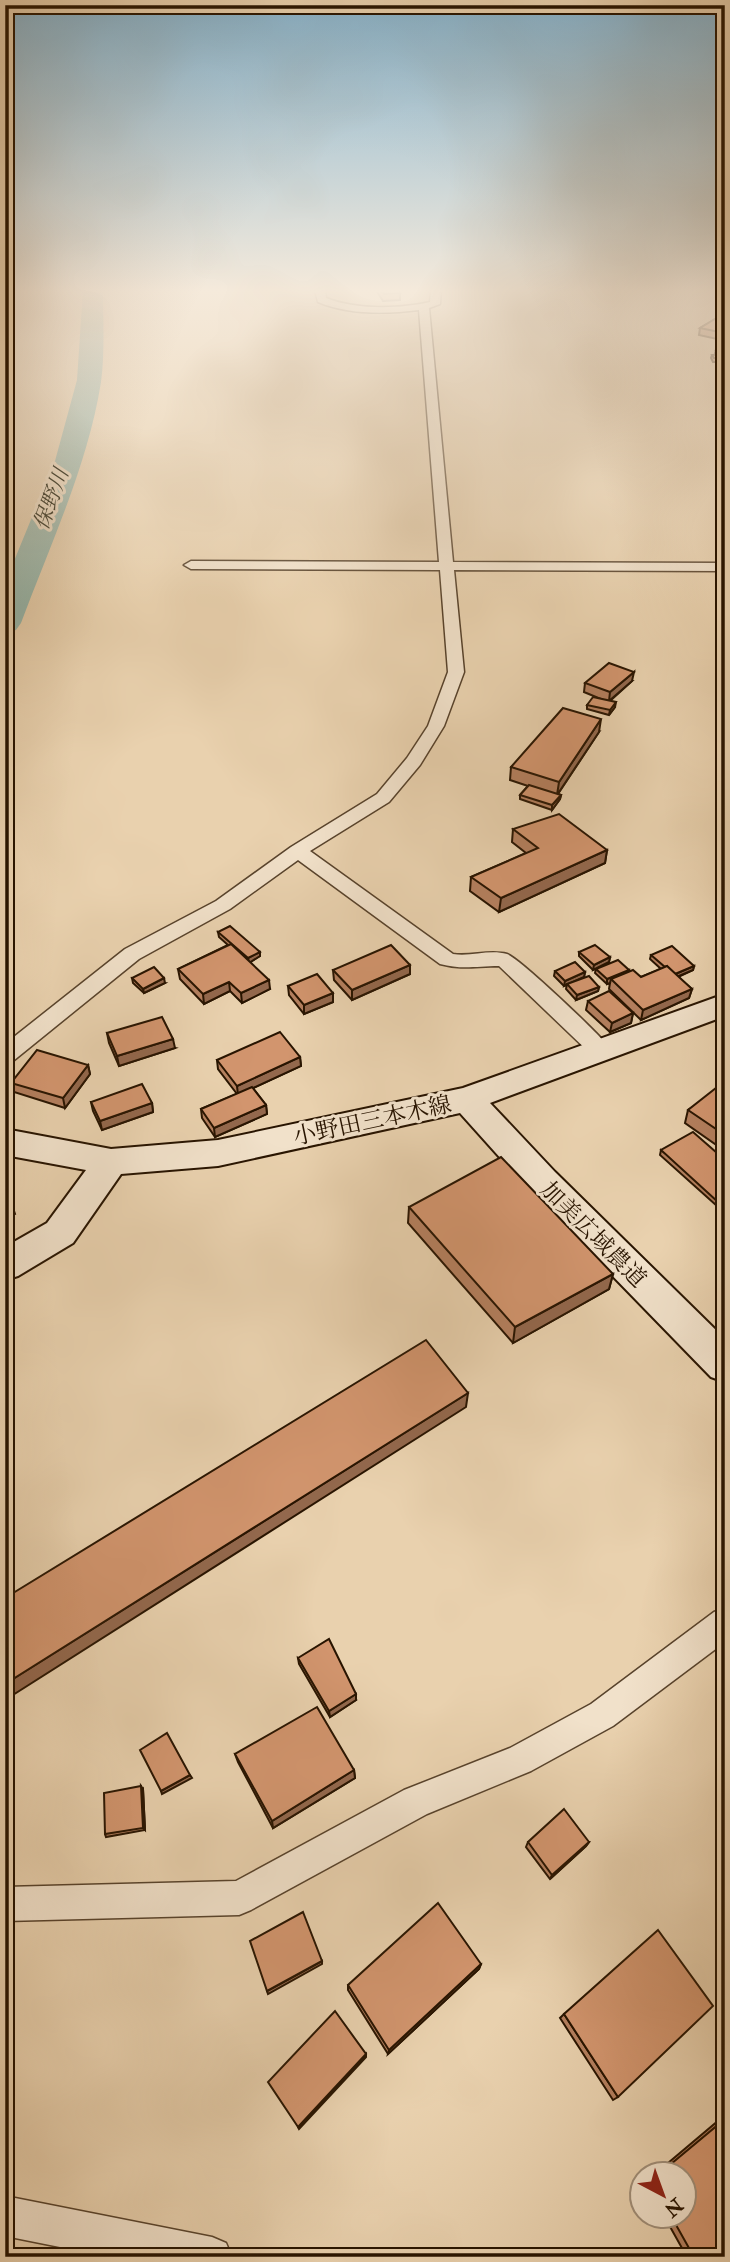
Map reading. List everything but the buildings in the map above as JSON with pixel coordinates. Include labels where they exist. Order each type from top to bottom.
[{"type":"main road","name":"小野田三本木線","points":[[5,1142],[111,1161],[218,1153],[467,1099],[725,1004]]},
{"type":"main road","name":"加美広域農道","points":[[467,1099],[542,1182],[725,1365]]},
{"type":"main road","points":[[5,1265],[60,1233],[111,1161]]},
{"type":"street","points":[[5,1056],[132,954],[223,905],[298,851],[383,798],[414,761],[436,726],[456,672],[431,396]]},
{"type":"street","points":[[191,565],[725,568]]},
{"type":"street","points":[[298,851],[447,959],[466,963],[480,959],[504,960],[601,1051]]},
{"type":"street","points":[[5,1904],[239,1898],[416,1802],[520,1760],[602,1715],[725,1623]]},
{"type":"street","points":[[5,2216],[212,2257]]},
{"type":"waterway","name":"保野川","points":[[5,623],[68,461],[86,396]]}]
